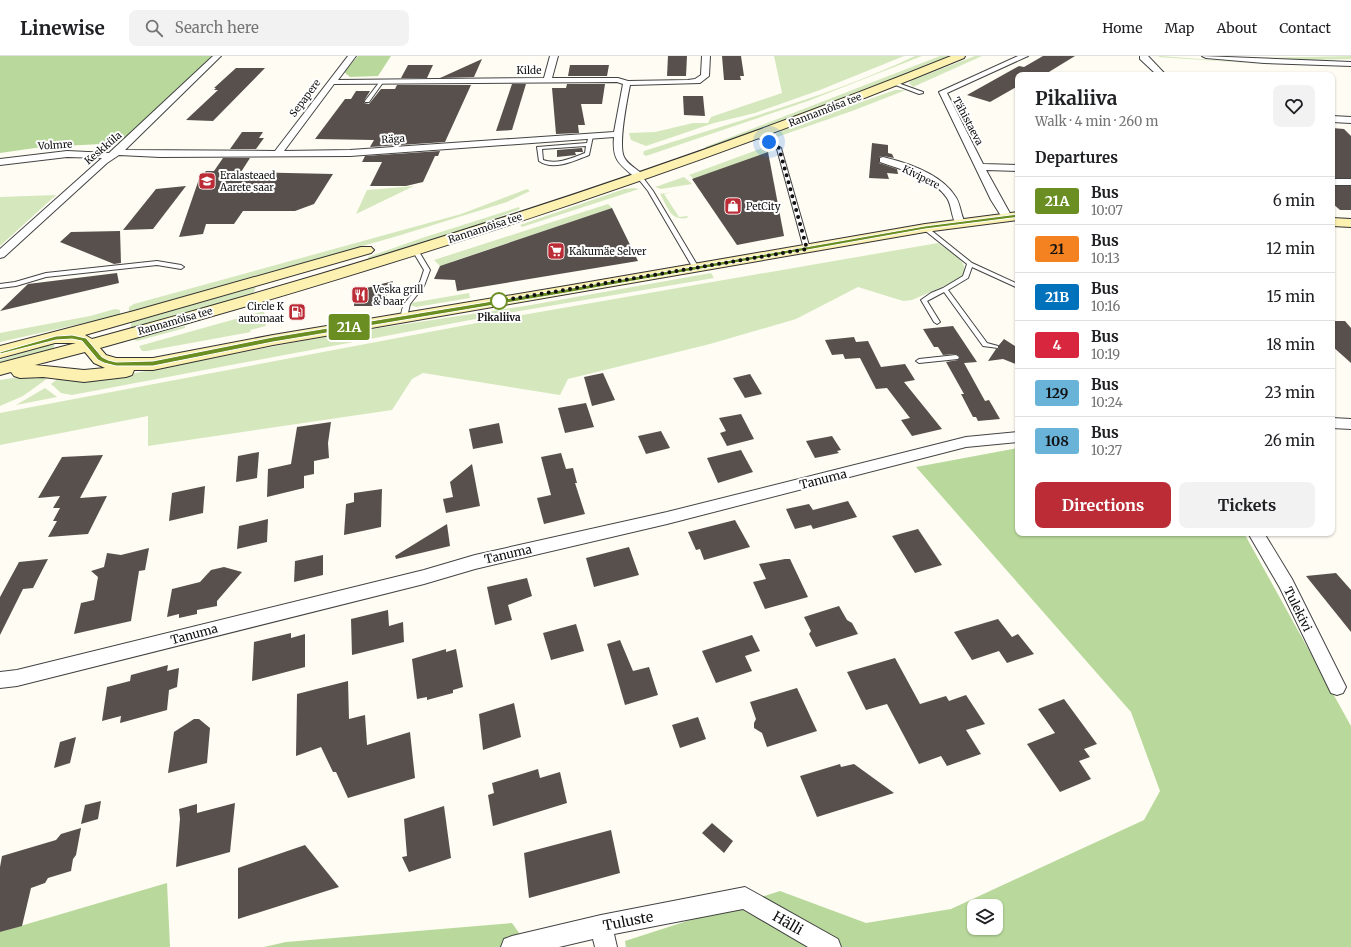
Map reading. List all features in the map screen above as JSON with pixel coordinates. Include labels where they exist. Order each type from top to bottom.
[{"type":"main road","name":"Rannamõisa tee","points":[[0,369],[262,296],[415,250],[634,171],[737,130],[855,87],[931,56]]},
{"type":"main road","name":"Rannamõisa tee","points":[[549,193],[634,171],[757,135],[895,83],[960,56]]},
{"type":"main road","points":[[0,377],[31,371],[95,375],[141,369],[153,364],[273,340],[404,317],[960,222],[1013,216]]},
{"type":"main road","points":[[1335,222],[1351,223]]},
{"type":"main road","name":"Rannamõisa tee","points":[[0,352],[56,338],[379,246]]},
{"type":"main road","points":[[56,338],[72,337],[84,340],[90,345],[100,359],[106,362],[116,364],[153,364]]},
{"type":"street","name":"Keskküla","points":[[0,254],[104,161],[114,154],[217,56]]},
{"type":"street","name":"Sepapere","points":[[277,154],[352,56]]},
{"type":"street","points":[[547,80],[554,56]]},
{"type":"street","name":"Kilde","points":[[331,82],[618,80],[627,84],[697,81],[705,76],[707,72],[706,56]]},
{"type":"street","name":"Tähistaeva","points":[[1013,216],[996,200],[944,99],[944,92],[1024,56]]},
{"type":"street","points":[[1144,56],[1143,57],[1158,72]]},
{"type":"street","points":[[1206,56],[1264,61],[1336,62],[1351,64]]},
{"type":"street","points":[[1336,62],[1351,60]]},
{"type":"street","points":[[627,84],[617,152],[619,158],[634,171]]},
{"type":"street","points":[[1335,120],[1351,120]]},
{"type":"street","name":"Räga","points":[[114,154],[350,153],[538,144],[590,140],[619,134]]},
{"type":"street","name":"Volmre","points":[[0,162],[67,154],[114,154]]},
{"type":"street","name":"Kivipere","points":[[883,160],[926,177],[943,187],[953,200],[956,217],[960,222]]},
{"type":"street","points":[[980,167],[1015,168]]},
{"type":"street","points":[[1335,182],[1351,182]]},
{"type":"street","points":[[1335,423],[1351,424]]},
{"type":"street","name":"Tanuma","points":[[0,680],[17,678],[162,643],[234,623],[424,577],[475,562],[667,518],[966,442],[1015,437]]},
{"type":"street","name":"Tulekivi","points":[[1258,536],[1286,584],[1337,687]]},
{"type":"street","name":"Tuluste","points":[[512,947],[603,937],[745,898]]},
{"type":"street","name":"Hälli","points":[[745,898],[830,947]]},
{"type":"lane","points":[[367,101],[382,81]]},
{"type":"lane","points":[[895,83],[921,93]]},
{"type":"lane","points":[[757,135],[779,148],[807,249]]},
{"type":"lane","points":[[538,144],[541,160],[554,163],[588,154],[590,140]]},
{"type":"lane","points":[[634,171],[650,191],[696,268]]},
{"type":"lane","points":[[925,228],[970,264],[1015,285]]},
{"type":"lane","points":[[404,317],[406,302],[421,287],[427,270],[415,250]]},
{"type":"lane","points":[[0,286],[6,286],[31,278],[157,263],[181,267]]},
{"type":"lane","points":[[937,322],[924,300],[928,296],[945,289],[966,277],[970,264]]},
{"type":"lane","points":[[945,289],[985,345],[988,347],[996,347]]},
{"type":"lane","points":[[920,361],[956,357]]},
{"type":"green space","points":[[0,56],[212,56],[122,143],[42,147],[0,153]]},
{"type":"green space","points":[[358,56],[391,56],[378,76],[350,77],[344,72]]},
{"type":"green space","points":[[774,56],[904,56],[820,90],[755,113],[714,123],[646,146],[631,140],[629,133],[655,132],[693,123],[708,123],[711,117],[782,93]]},
{"type":"green space","points":[[915,56],[922,56],[808,101],[646,156],[643,154],[644,151],[781,108],[849,84]]},
{"type":"green space","points":[[940,56],[950,56],[819,109],[707,148],[705,147]]},
{"type":"green space","points":[[975,56],[982,56],[913,87],[909,83],[912,80]]},
{"type":"green space","points":[[1161,56],[1264,64],[1157,57]]},
{"type":"green space","points":[[1351,56],[1351,59],[1308,60],[1263,58]]},
{"type":"green space","points":[[895,90],[906,90],[852,111],[774,138],[777,133],[791,127]]},
{"type":"green space","points":[[768,146],[773,148],[773,151],[694,179],[689,175]]},
{"type":"green space","points":[[684,177],[692,184],[661,189],[655,187]]},
{"type":"green space","points":[[414,186],[356,214],[367,190]]},
{"type":"green space","points":[[527,189],[530,191],[507,202],[401,235],[129,313],[129,307],[134,304],[461,214]]},
{"type":"green space","points":[[624,189],[639,189],[522,227],[520,225]]},
{"type":"green space","points":[[672,192],[664,194],[679,217],[688,216],[687,218],[681,218],[673,215],[660,194]]},
{"type":"green space","points":[[56,195],[0,246],[0,197]]},
{"type":"green space","points":[[608,204],[612,208],[451,262],[452,264],[440,266],[434,260]]},
{"type":"green space","points":[[519,207],[520,209],[465,230],[369,260],[368,257]]},
{"type":"green space","points":[[938,243],[960,259],[965,269],[963,274],[958,280],[912,300],[903,301],[858,287],[796,319],[710,344],[568,379],[560,395],[423,373],[412,379],[392,410],[148,446],[148,416],[0,445],[0,413],[493,320]]},
{"type":"green space","points":[[711,273],[714,278],[497,315],[72,395],[61,393],[51,384],[57,379],[75,381],[115,377],[333,335],[525,306]]},
{"type":"green space","points":[[256,287],[253,294],[131,328],[131,322]]},
{"type":"green space","points":[[469,293],[470,298],[416,307],[410,305],[411,303]]},
{"type":"green space","points":[[115,309],[120,310],[120,315],[0,342],[0,333],[90,316]]},
{"type":"green space","points":[[264,311],[266,326],[250,330],[251,332],[147,351],[142,351],[139,346]]},
{"type":"green space","points":[[185,326],[185,328],[137,341],[132,339]]},
{"type":"green space","points":[[54,343],[54,349],[0,364],[0,360]]},
{"type":"green space","points":[[25,376],[48,378],[23,396],[0,406],[0,380]]},
{"type":"green space","points":[[45,388],[57,397],[16,405]]},
{"type":"green space","points":[[1015,449],[1015,536],[1246,536],[1351,726],[1351,947],[626,947],[625,941],[780,891],[866,923],[951,909],[967,902],[967,935],[1003,935],[1003,899],[973,899],[1144,820],[1160,791],[1131,712],[916,467]]},
{"type":"green space","points":[[167,883],[170,947],[0,947],[0,932]]},
{"type":"green space","points":[[512,923],[529,947],[264,947],[286,942]]},
{"type":"building","points":[[668,56],[687,56],[686,76],[667,76]]},
{"type":"building","points":[[722,56],[741,56],[744,76],[740,76],[741,80],[724,80]]},
{"type":"building","points":[[1043,56],[1075,56],[1049,72],[1015,72],[1015,88],[990,102],[967,95],[1019,66],[1024,67]]},
{"type":"building","points":[[482,59],[474,77],[440,78]]},
{"type":"building","points":[[408,65],[433,65],[427,78],[401,78]]},
{"type":"building","points":[[570,65],[609,65],[607,76],[568,76]]},
{"type":"building","points":[[236,68],[265,68],[213,121],[186,120],[218,90],[214,90],[216,88],[214,88]]},
{"type":"building","points":[[512,84],[526,84],[512,130],[496,131]]},
{"type":"building","points":[[567,84],[605,84],[602,104],[581,104],[585,125],[578,125],[579,133],[556,134],[552,88],[566,88]]},
{"type":"building","points":[[397,85],[471,85],[445,142],[370,147],[374,140],[315,139],[345,99],[351,99],[356,91],[370,91],[364,101],[364,103],[369,104],[381,89],[395,89]]},
{"type":"building","points":[[683,96],[703,96],[705,116],[684,115]]},
{"type":"building","points":[[1335,128],[1344,129],[1351,136],[1351,178],[1335,178]]},
{"type":"building","points":[[242,132],[263,132],[259,138],[264,138],[256,149],[230,149]]},
{"type":"building","points":[[872,143],[888,145],[888,153],[892,154],[894,158],[883,156],[879,157],[879,163],[897,169],[898,174],[887,173],[889,179],[869,178]]},
{"type":"building","points":[[582,148],[583,152],[575,152],[576,155],[557,157],[557,150]]},
{"type":"building","points":[[440,151],[438,156],[435,156],[423,182],[406,186],[370,186],[382,162],[362,162],[365,156]]},
{"type":"building","points":[[768,152],[784,236],[737,245],[692,179]]},
{"type":"building","points":[[223,158],[250,158],[241,172],[333,174],[314,204],[295,211],[243,211],[234,224],[206,224],[203,234],[179,237],[199,179],[206,171],[214,171]]},
{"type":"building","points":[[186,186],[153,229],[123,230],[156,189]]},
{"type":"building","points":[[1335,186],[1351,186],[1351,210],[1340,210],[1335,206]]},
{"type":"building","points":[[612,208],[638,261],[457,291],[455,280],[434,279],[440,266]]},
{"type":"building","points":[[120,231],[121,263],[114,264],[60,242],[71,232]]},
{"type":"building","points":[[117,273],[119,283],[0,311],[28,284]]},
{"type":"building","points":[[393,281],[382,306],[354,306],[355,291]]},
{"type":"building","points":[[1335,321],[1345,321],[1351,328],[1351,363],[1335,349]]},
{"type":"building","points":[[953,326],[977,362],[964,363],[985,401],[989,400],[1000,419],[978,421],[976,417],[973,417],[961,394],[964,394],[946,362],[958,360],[960,357],[956,354],[943,355],[938,347],[934,347],[923,329]]},
{"type":"building","points":[[854,337],[856,342],[868,341],[881,367],[905,364],[915,380],[904,382],[942,429],[912,436],[901,420],[910,418],[887,388],[876,389],[860,358],[845,359],[843,354],[832,355],[825,340]]},
{"type":"building","points":[[1004,339],[1015,346],[1015,364],[1003,359],[988,361],[996,349],[999,349],[999,345]]},
{"type":"building","points":[[603,373],[615,400],[592,406],[584,377]]},
{"type":"building","points":[[750,374],[762,394],[745,398],[733,378]]},
{"type":"building","points":[[586,403],[594,427],[565,433],[558,408]]},
{"type":"building","points":[[741,414],[754,439],[727,446],[720,433],[726,431],[719,418]]},
{"type":"building","points":[[331,422],[328,443],[329,458],[314,461],[314,474],[304,476],[304,488],[267,497],[268,469],[291,464],[297,427]]},
{"type":"building","points":[[499,423],[503,443],[473,449],[469,429]]},
{"type":"building","points":[[661,431],[670,448],[646,454],[638,436]]},
{"type":"building","points":[[832,436],[841,450],[837,451],[839,453],[815,458],[806,441]]},
{"type":"building","points":[[741,450],[753,472],[718,483],[707,458]]},
{"type":"building","points":[[259,452],[257,478],[236,482],[238,456]]},
{"type":"building","points":[[561,453],[566,469],[573,468],[577,483],[575,483],[585,514],[544,524],[537,498],[551,495],[541,457]]},
{"type":"building","points":[[103,455],[80,498],[107,496],[88,534],[48,537],[57,521],[53,521],[60,508],[53,508],[60,496],[38,498],[62,457]]},
{"type":"building","points":[[472,464],[480,506],[446,513],[443,499],[453,497],[450,482]]},
{"type":"building","points":[[205,486],[203,513],[169,521],[172,493]]},
{"type":"building","points":[[382,489],[381,527],[344,535],[346,504],[354,502],[354,493]]},
{"type":"building","points":[[848,501],[857,517],[813,529],[811,525],[795,529],[786,509],[809,504],[813,510]]},
{"type":"building","points":[[268,519],[267,542],[237,549],[239,526]]},
{"type":"building","points":[[735,520],[750,547],[704,560],[700,549],[696,550],[688,532]]},
{"type":"building","points":[[447,524],[450,546],[396,559],[395,556]]},
{"type":"building","points":[[918,529],[942,565],[915,573],[892,536]]},
{"type":"building","points":[[629,547],[639,575],[594,587],[586,558]]},
{"type":"building","points":[[149,548],[145,570],[139,571],[131,621],[74,634],[81,603],[94,600],[98,577],[91,571],[104,567],[107,553],[121,555]]},
{"type":"building","points":[[323,555],[323,575],[294,582],[295,561]]},
{"type":"building","points":[[48,559],[33,588],[23,589],[0,635],[0,597],[19,562]]},
{"type":"building","points":[[790,559],[808,597],[765,609],[753,582],[766,579],[759,564]]},
{"type":"building","points":[[224,567],[242,572],[217,601],[217,606],[197,610],[197,614],[179,618],[179,614],[167,617],[172,589],[200,582],[211,570]]},
{"type":"building","points":[[1336,573],[1351,590],[1351,632],[1306,576]]},
{"type":"building","points":[[527,578],[532,596],[508,605],[512,620],[495,625],[487,587]]},
{"type":"building","points":[[839,606],[847,620],[852,623],[858,634],[816,647],[809,634],[811,631],[804,617]]},
{"type":"building","points":[[388,610],[389,626],[403,622],[404,642],[352,655],[351,619]]},
{"type":"building","points":[[998,619],[1012,637],[1018,634],[1034,654],[1007,663],[999,651],[972,660],[954,632]]},
{"type":"building","points":[[576,624],[584,651],[551,660],[543,633]]},
{"type":"building","points":[[291,633],[291,638],[305,634],[305,667],[252,681],[254,642]]},
{"type":"building","points":[[752,635],[760,651],[745,656],[752,671],[716,683],[702,651]]},
{"type":"building","points":[[620,640],[633,671],[649,667],[658,695],[625,705],[607,644]]},
{"type":"building","points":[[446,649],[446,652],[456,649],[463,687],[453,690],[453,693],[427,700],[427,697],[417,699],[412,659]]},
{"type":"building","points":[[895,658],[920,704],[946,696],[949,701],[966,695],[985,724],[966,730],[981,754],[947,766],[941,756],[919,764],[887,704],[866,710],[847,672]]},
{"type":"building","points":[[168,665],[167,671],[179,668],[177,687],[169,690],[167,710],[120,723],[121,716],[102,721],[107,687],[130,681],[131,675]]},
{"type":"building","points":[[348,681],[349,719],[365,715],[367,745],[410,732],[415,778],[348,798],[336,772],[333,772],[321,747],[296,756],[297,694]]},
{"type":"building","points":[[797,688],[817,731],[767,747],[762,733],[754,728],[756,719],[750,702]]},
{"type":"building","points":[[1064,699],[1097,744],[1084,749],[1090,757],[1079,761],[1091,779],[1060,792],[1027,744],[1055,733],[1038,709]]},
{"type":"building","points":[[514,703],[521,737],[483,750],[479,714]]},
{"type":"building","points":[[698,717],[706,739],[680,748],[672,725]]},
{"type":"building","points":[[194,719],[199,719],[210,728],[207,763],[168,773],[174,732]]},
{"type":"building","points":[[76,737],[70,763],[54,768],[60,742]]},
{"type":"building","points":[[840,764],[841,767],[854,764],[894,793],[817,817],[800,776]]},
{"type":"building","points":[[538,769],[540,778],[560,772],[567,803],[493,826],[488,795],[494,793],[492,783]]},
{"type":"building","points":[[101,801],[98,819],[81,824],[85,805]]},
{"type":"building","points":[[235,803],[230,852],[176,867],[180,819],[179,809],[197,804],[197,813]]},
{"type":"building","points":[[444,806],[451,858],[409,872],[402,857],[407,856],[404,819]]},
{"type":"building","points":[[712,823],[733,841],[724,853],[702,833]]},
{"type":"building","points":[[81,828],[76,855],[73,859],[71,871],[48,878],[45,883],[31,888],[22,926],[0,932],[0,867],[2,856],[56,840],[61,834]]},
{"type":"building","points":[[611,830],[620,873],[529,898],[524,853]]},
{"type":"building","points":[[305,845],[339,887],[238,919],[238,868]]},
{"type":"bus line","name":"21A","points":[[0,352],[56,338],[72,337],[84,340],[90,345],[100,359],[106,362],[116,364],[153,364],[273,340],[566,291],[925,228],[960,222],[1015,216]]},
{"type":"place","name":"Eralasteaed Aarete saar","points":[[207,181]]},
{"type":"place","name":"PetCity","points":[[733,206]]},
{"type":"place","name":"Kakumäe Selver","points":[[556,251]]},
{"type":"place","name":"Veska grill & baar","points":[[360,295]]},
{"type":"place","name":"Pikaliiva","points":[[499,301]]},
{"type":"place","name":"Circle K automaat","points":[[297,312]]},
{"type":"route","points":[[499,301],[566,291],[807,249],[779,148],[769,142]]}]
